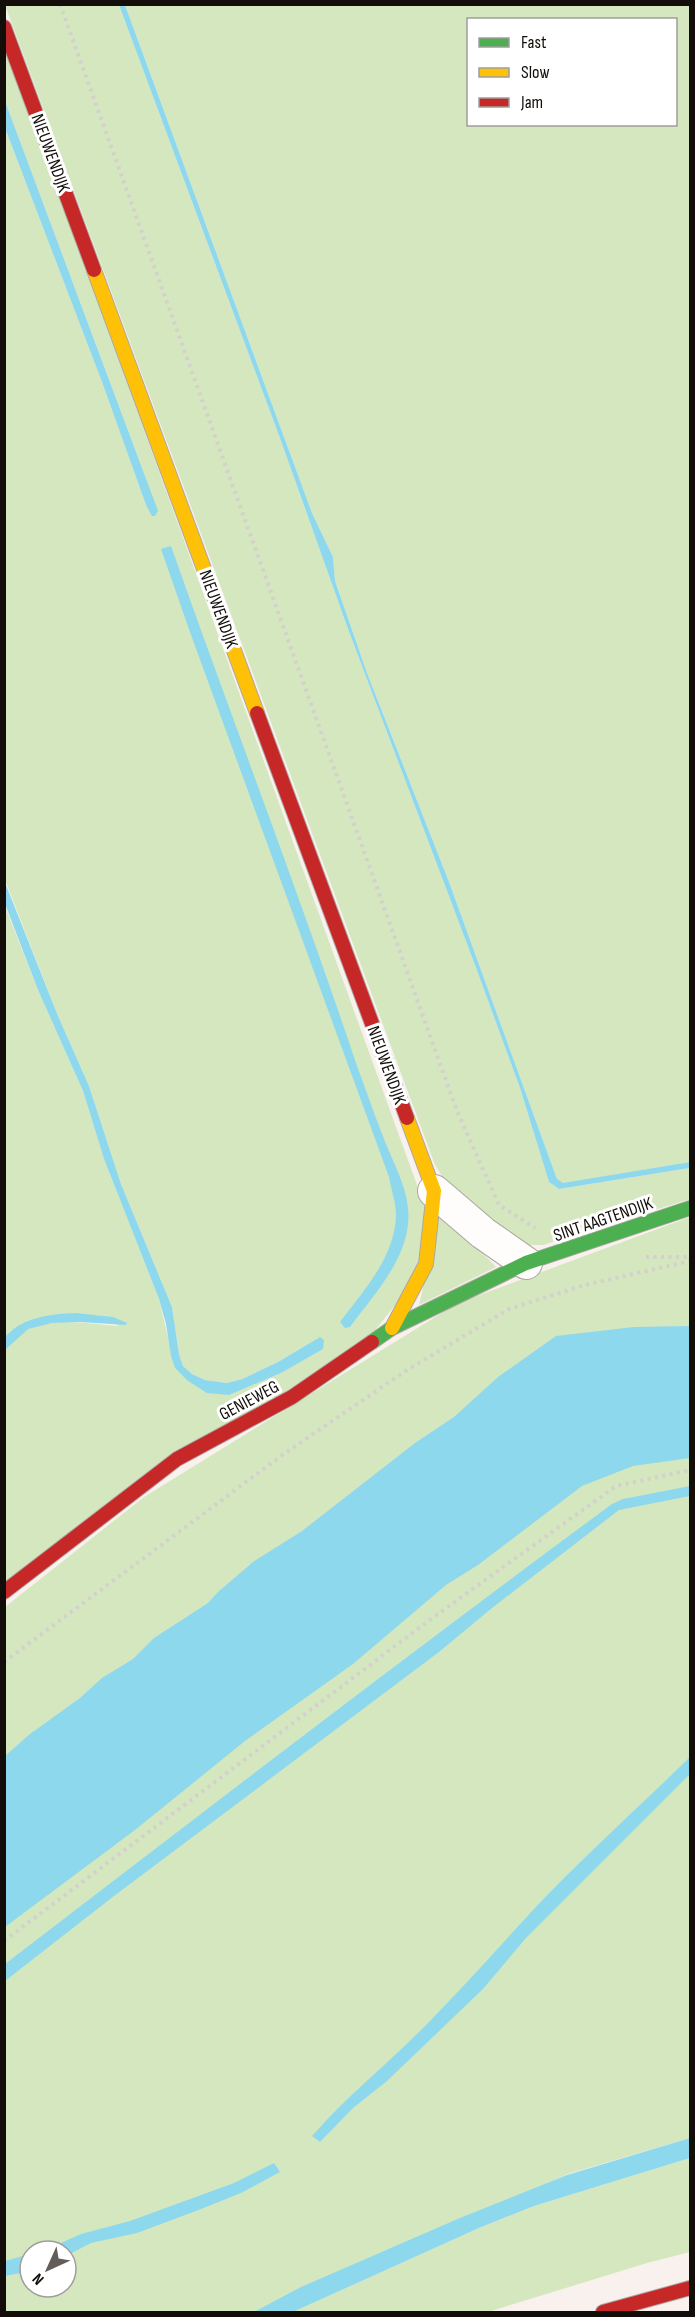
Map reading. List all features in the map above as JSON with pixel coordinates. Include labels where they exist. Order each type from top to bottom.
[{"type":"main road","name":"NIEUWENDIJK","points":[[4,27],[434,1191],[426,1264],[392,1328]]},
{"type":"main road","name":"SINT AAGTENDIJK","points":[[526,1263],[690,1208]]},
{"type":"main road","name":"GENIEWEG","points":[[4,1592],[177,1459],[292,1397],[392,1328],[526,1263]]},
{"type":"main road","points":[[603,2313],[690,2288]]},
{"type":"street","name":"NIEUWENDIJK","points":[[434,1191],[483,1233],[526,1263]]},
{"type":"path","points":[[60,4],[457,1110],[498,1204],[569,1250]]},
{"type":"path","points":[[4,1662],[281,1456],[404,1372],[509,1309],[585,1285],[690,1261]]},
{"type":"path","points":[[4,1941],[431,1619],[616,1486],[690,1470]]},
{"type":"green space","points":[[5,5],[119,5],[281,441],[348,629],[520,1088],[549,1182],[559,1189],[690,1168],[690,1199],[543,1245],[517,1245],[456,1198],[435,1165]]},
{"type":"green space","points":[[125,5],[690,5],[690,1162],[563,1184],[557,1179],[449,882],[367,673],[335,581],[333,557],[312,513]]},
{"type":"green space","points":[[5,45],[426,1210],[417,1277],[373,1333],[5,1581],[5,1350],[22,1332],[37,1326],[11,1330],[5,1337],[4,904],[38,990],[83,1091],[104,1159],[159,1299],[175,1368],[228,1395],[281,1373],[320,1337],[278,1362],[242,1379],[227,1383],[205,1380],[192,1374],[183,1366],[172,1307],[121,1184],[89,1086],[58,1016],[5,880],[5,128],[102,382],[146,505],[145,476],[5,101]],"holes":[[[99,1315],[119,1326],[74,1322],[55,1322]]]},
{"type":"green space","points":[[441,1211],[496,1267],[419,1305]]},
{"type":"green space","points":[[690,1217],[690,2138],[568,2174],[256,2312],[5,2312],[5,1607],[144,1497],[458,1303]]},
{"type":"green space","points":[[690,2158],[690,2252],[488,2312],[293,2312],[479,2228],[534,2206]]},
{"type":"water","points":[[119,5],[125,5],[312,513],[333,557],[335,581],[367,673],[449,882],[557,1179],[563,1183],[690,1162],[690,1168],[559,1189],[549,1182],[520,1088],[348,629],[281,441]]},
{"type":"water","points":[[5,101],[158,511],[155,516],[152,516],[146,505],[102,382],[5,128]]},
{"type":"water","points":[[171,546],[407,1200],[408,1225],[405,1241],[398,1257],[381,1287],[350,1327],[345,1328],[340,1322],[377,1272],[390,1245],[394,1230],[396,1210],[389,1177],[161,549]]},
{"type":"water","points":[[4,880],[58,1016],[89,1086],[121,1184],[172,1307],[183,1366],[192,1374],[205,1380],[227,1383],[242,1379],[278,1362],[320,1337],[324,1340],[323,1349],[281,1373],[229,1395],[207,1393],[188,1381],[175,1368],[159,1299],[104,1159],[83,1091],[38,990],[5,904]]},
{"type":"water","points":[[76,1313],[113,1317],[127,1323],[126,1325],[52,1323],[28,1329],[5,1350],[5,1337],[20,1325],[47,1316]]},
{"type":"water","points":[[690,1326],[690,1458],[633,1466],[582,1486],[478,1565],[446,1585],[353,1664],[245,1741],[135,1830],[5,1927],[5,1756],[30,1734],[80,1698],[102,1678],[133,1659],[154,1638],[208,1603],[253,1562],[302,1531],[415,1443],[454,1417],[498,1377],[556,1336],[634,1327]]},
{"type":"water","points":[[690,1486],[690,1496],[619,1510],[439,1652],[114,1896],[5,1981],[5,1964],[383,1675],[612,1504],[623,1499]]},
{"type":"water","points":[[690,1757],[690,1774],[526,1938],[483,1989],[387,2081],[353,2108],[320,2142],[312,2136],[340,2106],[429,2022],[553,1889]]},
{"type":"water","points":[[690,2138],[690,2158],[534,2206],[479,2228],[293,2312],[254,2312],[301,2287],[460,2218],[567,2175]]},
{"type":"water","points":[[274,2163],[280,2172],[241,2193],[137,2233],[91,2243],[78,2250],[78,2239],[70,2239],[130,2221],[234,2183]]},
{"type":"water","points":[[18,2257],[18,2273],[5,2276],[5,2261]]},
{"type":"traffic: fast","points":[[372,1342],[392,1328],[526,1263],[690,1208]]},
{"type":"traffic: slow","points":[[94,270],[257,713]]},
{"type":"traffic: slow","points":[[392,1328],[426,1264],[434,1191],[407,1118]]},
{"type":"traffic: jam","points":[[4,27],[94,270]]},
{"type":"traffic: jam","points":[[257,713],[407,1118]]},
{"type":"traffic: jam","points":[[4,1592],[177,1459],[292,1397],[372,1342]]},
{"type":"traffic: jam","points":[[603,2312],[690,2288]]}]
